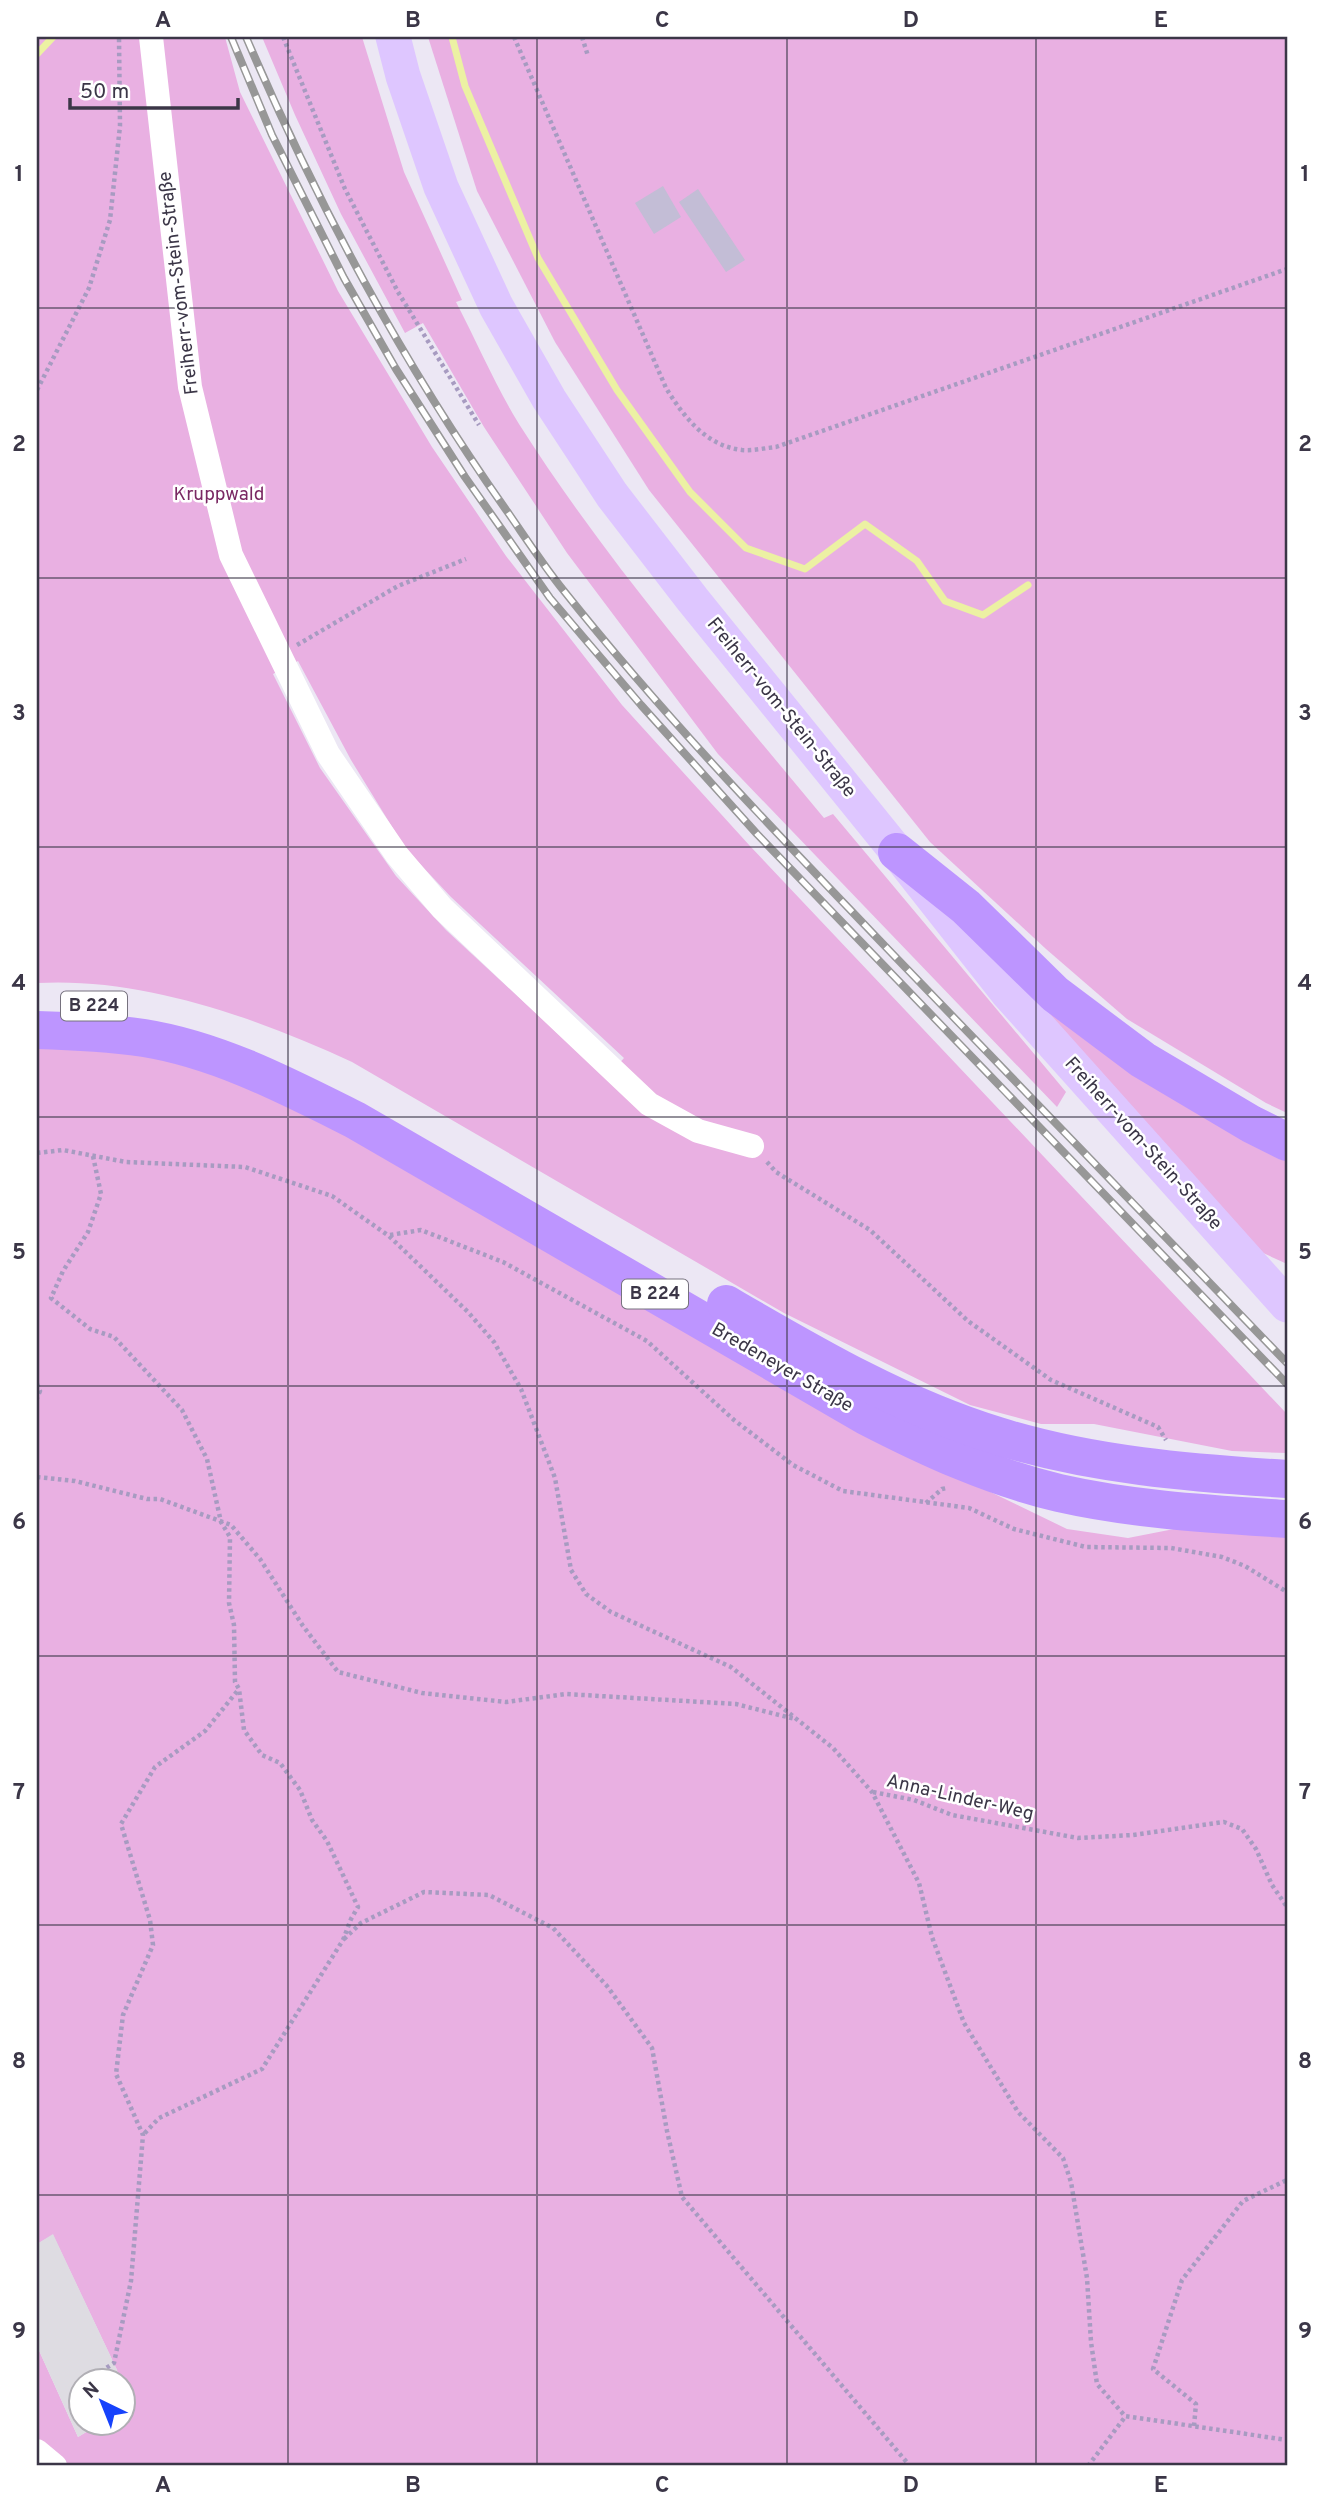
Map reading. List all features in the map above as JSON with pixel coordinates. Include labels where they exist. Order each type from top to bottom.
[{"type":"main road","name":"Freiherr-vom-Stein-Straße","points":[[393,37],[403,76],[441,187],[496,306],[549,399],[612,495],[1007,992],[1287,1305]]},
{"type":"main road","points":[[897,852],[965,907],[1055,994],[1143,1060],[1251,1124],[1287,1142]]},
{"type":"main road","name":"Bredeneyer Straße","points":[[37,1004],[80,1004],[150,1014],[221,1032],[289,1058],[366,1096],[803,1349],[884,1389],[999,1437],[1104,1460],[1211,1474],[1287,1479]]},
{"type":"main road","name":"Bredeneyer Straße","points":[[37,1030],[75,1031],[146,1039],[212,1056],[275,1080],[355,1120],[866,1416],[927,1447],[983,1469],[1058,1493],[1162,1511],[1287,1519]]},
{"type":"street","name":"Freiherr-vom-Stein-Straße","points":[[150,37],[190,387],[231,555],[328,754],[397,855],[442,908],[649,1104],[698,1131],[752,1146]]},
{"type":"street","points":[[37,2451],[55,2466]]},
{"type":"path","points":[[37,390],[89,288],[110,220],[121,126],[119,37]]},
{"type":"path","points":[[283,37],[345,188],[398,292],[479,425]]},
{"type":"path","points":[[513,37],[666,388],[692,425],[720,445],[744,450],[776,447],[1287,269]]},
{"type":"path","points":[[582,37],[587,56]]},
{"type":"path","points":[[278,656],[398,586],[466,558]]},
{"type":"path","points":[[752,1146],[776,1172],[870,1230],[968,1321],[1051,1380],[1158,1427],[1168,1443]]},
{"type":"path","points":[[37,1153],[63,1150],[126,1163],[245,1167],[332,1196],[389,1236],[468,1312],[494,1342],[521,1389],[555,1478],[571,1570],[586,1594],[611,1612],[731,1667],[833,1748],[873,1792],[919,1883],[932,1937],[964,2023],[1018,2112],[1063,2158],[1071,2182],[1087,2278],[1097,2384],[1125,2416],[1287,2440]]},
{"type":"path","points":[[93,1156],[101,1194],[88,1232],[63,1271],[51,1298],[90,1329],[114,1338],[182,1410],[207,1459],[221,1522],[230,1537],[229,1603],[234,1625],[235,1682],[239,1689],[244,1730],[262,1755],[280,1763],[300,1790],[312,1820],[327,1841],[358,1907],[343,1940],[262,2069],[159,2118],[143,2135]]},
{"type":"path","points":[[389,1236],[421,1230],[503,1262],[647,1341],[734,1420],[783,1458],[843,1491],[969,1508],[1014,1529],[1086,1548],[1171,1548],[1222,1557],[1245,1566],[1287,1592]]},
{"type":"path","points":[[37,1384],[40,1391],[37,1398]]},
{"type":"path","points":[[37,1477],[75,1481],[147,1499],[160,1499],[230,1525],[260,1559],[303,1626],[338,1672],[422,1693],[506,1702],[566,1694],[723,1703],[799,1720]]},
{"type":"path","points":[[109,2366],[114,2363],[131,2281],[143,2135],[116,2074],[123,2015],[153,1945],[150,1920],[121,1824],[155,1767],[205,1731],[239,1689]]},
{"type":"path","name":"Anna-Linder-Weg","points":[[873,1792],[914,1800],[952,1815],[1078,1838],[1133,1835],[1224,1822],[1242,1829],[1256,1849],[1272,1885],[1287,1907]]},
{"type":"path","points":[[343,1940],[361,1923],[424,1892],[489,1895],[553,1928],[607,1986],[652,2049],[682,2197],[910,2466]]},
{"type":"path","points":[[1194,2426],[1196,2404],[1153,2369],[1182,2280],[1243,2201],[1287,2180]]},
{"type":"path","points":[[1088,2466],[1125,2416]]},
{"type":"green space","name":"Kruppwald","points":[[37,37],[225,37],[240,92],[338,291],[432,447],[506,556],[622,705],[750,846],[1287,1414],[1287,1453],[1232,1451],[1094,1424],[1041,1424],[970,1405],[784,1313],[352,1062],[278,1030],[199,1004],[118,987],[37,983]],"holes":[[[298,661],[351,760],[405,848],[451,897],[624,1058],[606,1078],[446,930],[396,876],[320,768],[273,674]]]},
{"type":"green space","points":[[262,37],[362,37],[404,172],[462,300],[456,302],[519,424],[589,527],[704,674],[824,818],[833,814],[1066,1092],[1057,1107],[718,754],[567,553],[484,427],[423,323],[405,333],[341,214]]},
{"type":"green space","points":[[428,37],[1287,37],[1287,1113],[1127,1019],[930,842],[649,490],[555,342],[477,191]]},
{"type":"green space","points":[[1008,969],[1287,1152],[1287,1264],[1261,1252]]},
{"type":"green space","points":[[37,1044],[106,1044],[271,1090],[883,1440],[1067,1529],[1128,1538],[1174,1529],[1287,1534],[1287,2466],[37,2466],[37,2346],[66,2410],[66,2436],[136,2436],[136,2366],[115,2366],[53,2235],[37,2244]]},
{"type":"shaded area","points":[[53,2234],[115,2366],[66,2366],[66,2410],[37,2346],[37,2244]]},
{"type":"building","points":[[663,186],[681,217],[654,234],[635,203]]},
{"type":"building","points":[[698,189],[745,260],[726,272],[679,202]]},
{"type":"waterway","points":[[37,54],[53,37]]},
{"type":"waterway","points":[[452,37],[465,86],[538,258],[617,390],[690,492],[746,548],[805,569],[865,524],[917,561],[945,601],[983,615],[1028,585]]},
{"type":"railway","points":[[231,37],[272,135],[344,278],[396,369],[465,477],[550,598],[641,705],[757,834],[1287,1384]]},
{"type":"railway","points":[[246,37],[333,223],[398,342],[470,457],[564,591],[688,737],[775,831],[1287,1363]]}]
